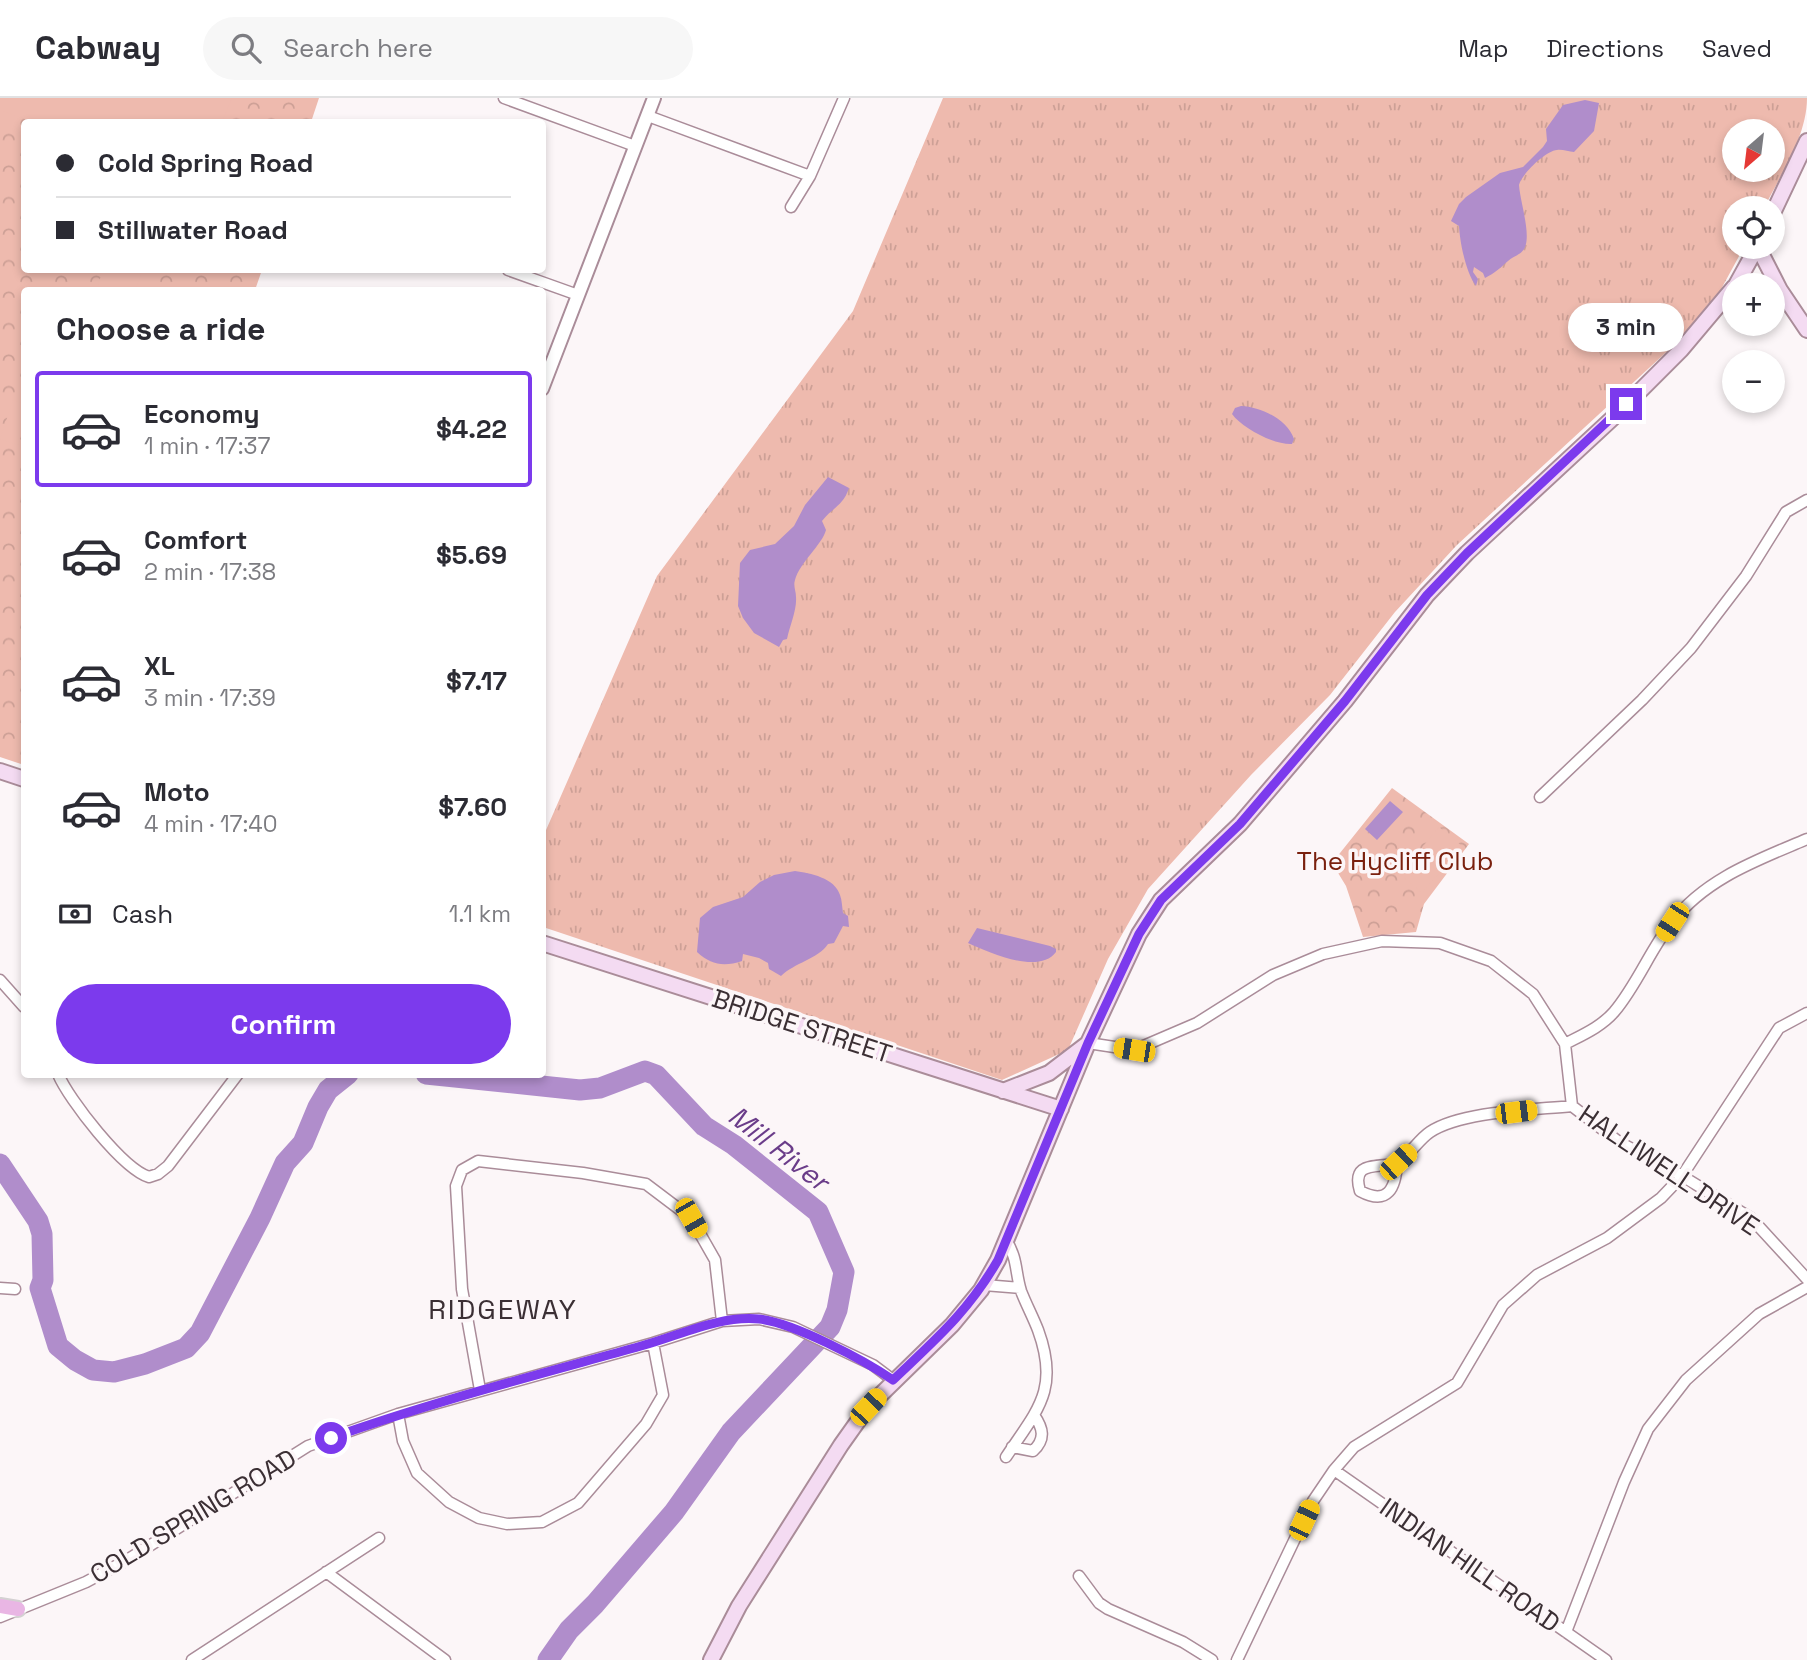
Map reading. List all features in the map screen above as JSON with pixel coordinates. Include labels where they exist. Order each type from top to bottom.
[{"type":"main road","points":[[1781,196],[1807,141]]},
{"type":"main road","points":[[1764,259],[1785,298],[1807,330]]},
{"type":"main road","points":[[711,1660],[739,1606],[868,1407],[952,1325],[984,1285],[1006,1240],[1088,1043],[1139,934],[1161,900],[1249,814],[1345,701],[1443,578],[1475,544],[1616,415],[1681,350],[1722,301]]},
{"type":"main road","points":[[0,771],[21,778]]},
{"type":"main road","name":"BRIDGE STREET","points":[[546,944],[1061,1110]]},
{"type":"main road","points":[[1003,1091],[1049,1073],[1088,1043]]},
{"type":"main road","points":[[0,1606],[18,1609]]},
{"type":"street","points":[[504,98],[635,146]]},
{"type":"street","points":[[546,379],[654,98]]},
{"type":"street","points":[[791,207],[810,176],[844,98]]},
{"type":"street","points":[[648,116],[810,176]]},
{"type":"street","points":[[516,273],[578,295]]},
{"type":"street","points":[[1540,797],[1642,700],[1691,648],[1746,576],[1786,512],[1807,500]]},
{"type":"street","points":[[1565,1044],[1597,1027],[1614,1012],[1672,922],[1692,900],[1737,869],[1807,839]]},
{"type":"street","name":"HALLIWELL DRIVE","points":[[1088,1043],[1134,1050],[1197,1023],[1273,975],[1323,954],[1381,941],[1440,943],[1491,961],[1534,994],[1565,1044],[1572,1106],[1619,1142],[1751,1218],[1807,1279]]},
{"type":"street","points":[[0,980],[21,1004]]},
{"type":"street","points":[[1237,1660],[1312,1501],[1354,1447],[1457,1383],[1503,1305],[1537,1275],[1607,1238],[1661,1198],[1682,1176],[1779,1028],[1807,1013]]},
{"type":"street","points":[[60,1078],[78,1108],[132,1168],[144,1176],[153,1176],[168,1166],[235,1078]]},
{"type":"street","points":[[1398,1162],[1396,1183],[1391,1191],[1381,1197],[1369,1196],[1360,1191],[1357,1182],[1359,1174],[1367,1167],[1398,1162],[1430,1132],[1461,1118],[1572,1106]]},
{"type":"street","points":[[480,1390],[462,1289],[456,1186],[462,1170],[478,1161],[583,1173],[646,1184],[691,1218],[709,1249],[715,1260],[722,1321]]},
{"type":"street","points":[[1006,1240],[1014,1255],[1020,1288],[1039,1332],[1047,1366],[1047,1385],[1042,1404],[1006,1457]]},
{"type":"street","points":[[984,1285],[1020,1288]]},
{"type":"street","points":[[1566,1632],[1624,1482],[1648,1429],[1686,1380],[1759,1314],[1807,1287]]},
{"type":"street","points":[[0,1288],[15,1289]]},
{"type":"street","name":"COLD SPRING ROAD","points":[[0,1617],[86,1582],[127,1560],[308,1446],[480,1390],[653,1343],[722,1321],[759,1319],[793,1328],[873,1366],[893,1380]]},
{"type":"street","points":[[398,1415],[403,1441],[417,1473],[449,1502],[479,1518],[507,1524],[542,1522],[578,1503],[646,1424],[663,1395],[653,1343]]},
{"type":"street","points":[[1012,1447],[1033,1451],[1040,1444],[1043,1433],[1034,1415]]},
{"type":"street","name":"INDIAN HILL ROAD","points":[[1334,1471],[1606,1660]]},
{"type":"street","points":[[191,1660],[379,1538]]},
{"type":"street","points":[[326,1572],[445,1660]]},
{"type":"street","points":[[1079,1576],[1099,1603],[1108,1609],[1183,1642],[1212,1660]]},
{"type":"green space","points":[[0,98],[319,98],[312,119],[21,119],[21,273],[261,273],[256,287],[21,287],[21,764],[0,757]]},
{"type":"green space","points":[[0,98],[232,98],[223,119],[25,119],[0,110]]},
{"type":"green space","points":[[943,98],[1807,98],[1803,126],[1785,168],[1785,119],[1722,119],[1722,182],[1778,182],[1770,196],[1722,196],[1722,259],[1737,259],[1730,273],[1722,273],[1722,287],[1699,322],[1457,545],[1395,612],[1330,695],[1251,775],[1148,889],[1108,959],[1068,1050],[1002,1080],[546,928],[546,830],[657,576],[853,311]]},
{"type":"green space","points":[[102,273],[141,275],[136,287],[97,287]]},
{"type":"green space","points":[[13,400],[21,403],[21,436],[18,445],[0,439]]},
{"type":"green space","name":"The Hycliff Club","points":[[1392,788],[1469,844],[1424,904],[1416,932],[1363,937],[1346,886],[1332,863]]},
{"type":"green space","points":[[1439,827],[1462,846],[1422,893],[1400,874]]},
{"type":"shaded area","points":[[1585,100],[1599,103],[1594,131],[1574,152],[1552,151],[1524,175],[1519,185],[1526,225],[1527,241],[1524,250],[1485,278],[1483,273],[1474,267],[1473,272],[1478,279],[1476,286],[1464,258],[1459,226],[1451,221],[1459,204],[1500,173],[1523,167],[1547,141],[1546,129],[1563,105]]},
{"type":"shaded area","points":[[1241,406],[1257,409],[1279,420],[1291,432],[1294,439],[1292,444],[1268,439],[1243,425],[1232,414],[1235,408]]},
{"type":"shaded area","points":[[828,477],[849,488],[841,503],[822,521],[826,530],[824,536],[801,567],[794,582],[794,612],[787,639],[783,640],[779,647],[754,633],[743,618],[738,606],[740,563],[750,550],[775,544],[794,526],[805,505]]},
{"type":"shaded area","points":[[1390,801],[1403,812],[1377,840],[1365,829]]},
{"type":"shaded area","points":[[795,871],[828,880],[837,889],[843,913],[848,916],[849,927],[843,926],[834,943],[828,944],[818,954],[781,976],[769,969],[768,963],[759,958],[743,954],[742,961],[724,964],[707,960],[697,952],[700,918],[713,907],[743,897],[760,882],[774,875]]},
{"type":"shaded area","points":[[977,928],[1050,946],[1056,949],[1056,952],[1048,959],[1038,962],[1014,960],[968,943]]},
{"type":"waterway","name":"Mill River","points":[[464,1078],[580,1090],[600,1088],[645,1071],[656,1075],[704,1126],[734,1145],[818,1212],[844,1272],[837,1310],[830,1327],[731,1432],[674,1512],[595,1604],[569,1630],[548,1660]]},
{"type":"waterway","name":"Mill River","points":[[0,1164],[38,1221],[42,1234],[43,1280],[40,1288],[58,1346],[93,1370],[114,1372],[145,1364],[186,1348],[200,1333],[260,1218],[285,1163],[303,1143],[328,1090],[343,1078]]},
{"type":"district","name":"RIDGEWAY","points":[[503,1309]]},
{"type":"route","points":[[331,1438],[480,1390],[653,1343],[722,1321],[759,1319],[793,1328],[873,1366],[893,1380],[952,1325],[981,1290],[998,1260],[1088,1043],[1139,934],[1161,900],[1240,824],[1293,764],[1427,595],[1475,544],[1626,404]]}]
